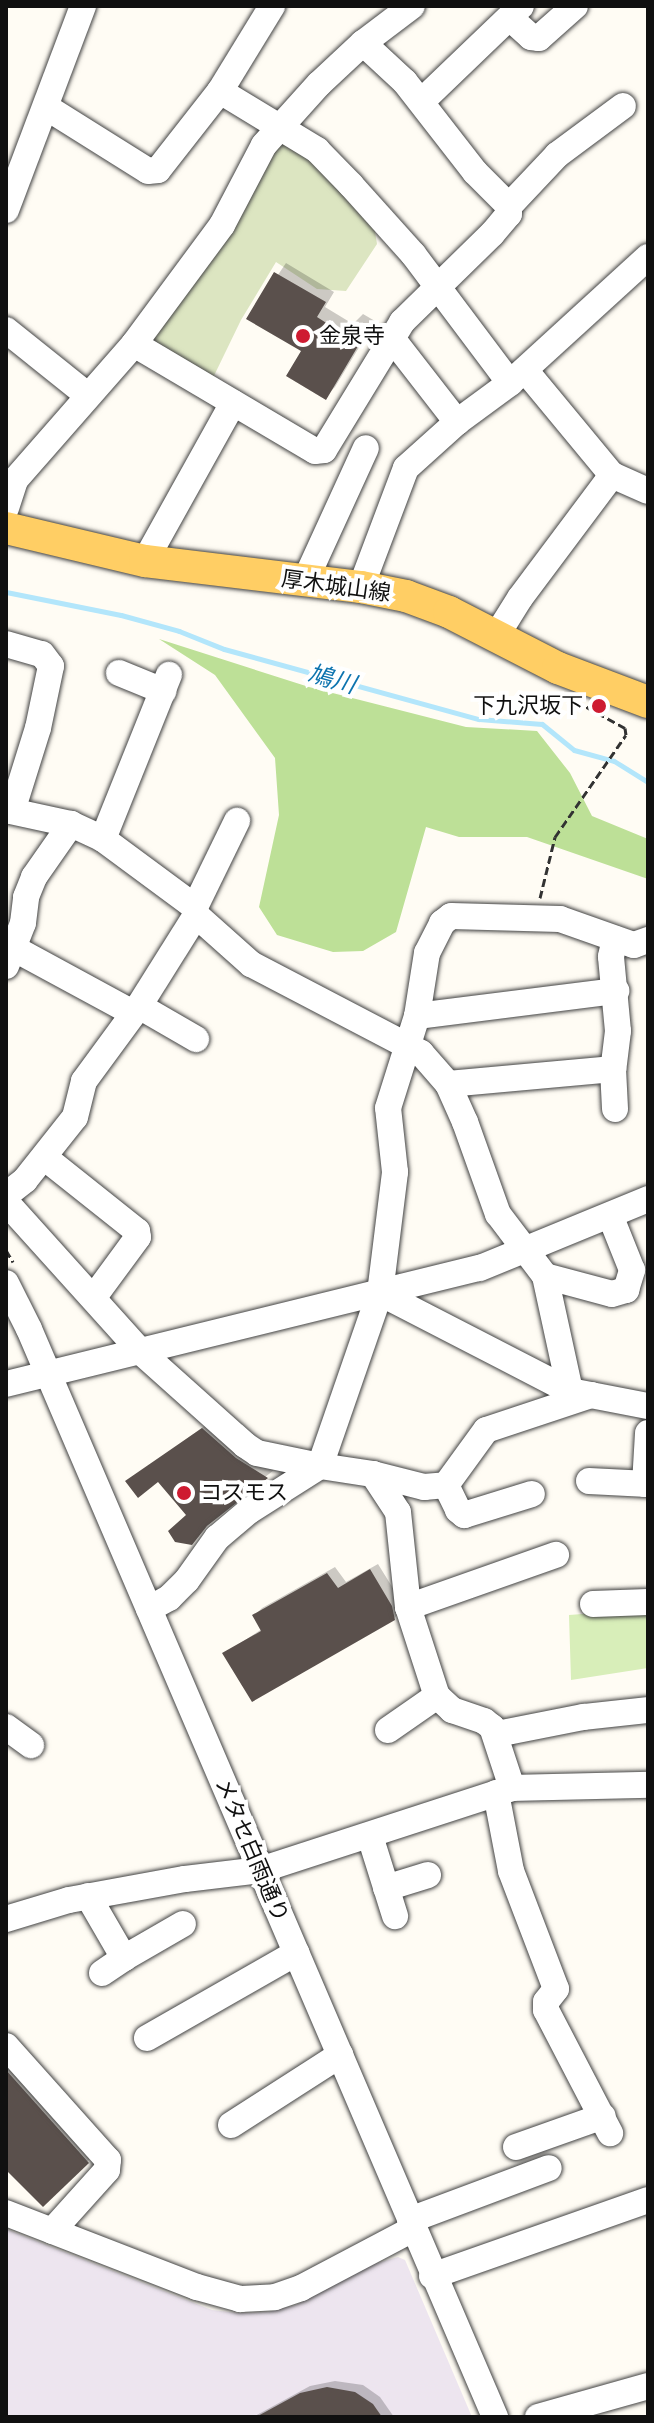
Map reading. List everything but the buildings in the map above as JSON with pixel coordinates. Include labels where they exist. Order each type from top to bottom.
[{"type":"main road","name":"厚木城山線","points":[[6,528],[145,561],[361,587],[406,596],[449,612],[558,668],[648,702]]},
{"type":"street","points":[[7,202],[83,6]]},
{"type":"street","points":[[46,107],[153,172],[162,167],[220,91],[272,6]]},
{"type":"street","points":[[6,508],[10,479],[134,344],[222,225],[264,145],[280,125],[363,43],[412,6]]},
{"type":"street","points":[[422,101],[515,12],[531,37],[539,38],[575,6]]},
{"type":"street","points":[[363,43],[422,101],[475,172],[509,206]]},
{"type":"street","points":[[220,91],[317,150],[518,376],[612,475],[648,491]]},
{"type":"street","points":[[134,344],[315,451],[327,448],[402,322],[509,214],[509,206],[557,155],[623,106]]},
{"type":"street","points":[[361,587],[406,468],[457,422],[518,376],[648,257]]},
{"type":"street","points":[[6,330],[87,395]]},
{"type":"street","points":[[391,337],[457,422]]},
{"type":"street","points":[[145,561],[233,403]]},
{"type":"street","points":[[337,432],[406,468]]},
{"type":"street","points":[[305,581],[366,448]]},
{"type":"street","points":[[495,638],[520,598],[612,475]]},
{"type":"street","points":[[6,644],[42,654],[51,666],[38,728],[9,810],[71,824],[103,839],[196,911],[251,964],[308,997],[409,1044],[448,1084],[498,1214],[545,1276],[581,1393]]},
{"type":"street","points":[[103,839],[166,683],[119,673]]},
{"type":"street","points":[[6,1195],[25,1180],[75,1117],[84,1081],[136,1010],[196,911],[237,821]]},
{"type":"street","points":[[71,824],[34,877],[26,897],[23,923],[10,958],[136,1010],[196,1039]]},
{"type":"street","points":[[149,1609],[169,1598],[187,1580],[217,1538],[249,1511],[320,1466],[380,1293],[395,1172],[388,1108],[417,1016],[427,953],[446,918],[568,920],[634,945],[648,940]]},
{"type":"street","points":[[615,939],[611,957],[618,1031],[613,1069],[615,1109]]},
{"type":"street","points":[[417,1016],[616,991]]},
{"type":"street","points":[[448,1084],[613,1069]]},
{"type":"street","points":[[44,1157],[138,1234],[94,1297]]},
{"type":"street","points":[[6,1384],[480,1268],[648,1199]]},
{"type":"street","points":[[6,1202],[140,1351],[257,1453],[373,1474],[424,1487],[446,1485],[486,1430],[581,1393]]},
{"type":"street","points":[[545,1276],[618,1294],[626,1290],[640,1272],[610,1215]]},
{"type":"street","name":"メタセ白雨通り","points":[[6,1283],[48,1373],[432,2276],[495,2417]]},
{"type":"street","points":[[380,1293],[581,1393],[648,1406]]},
{"type":"street","points":[[589,1481],[646,1484],[648,1433]]},
{"type":"street","points":[[373,1474],[398,1512],[408,1607],[437,1696],[452,1710],[484,1721],[497,1734],[511,1871],[556,1989],[546,2002],[546,2010],[606,2124],[516,2147]]},
{"type":"street","points":[[446,1485],[458,1510],[464,1515],[532,1494]]},
{"type":"street","points":[[408,1607],[556,1555]]},
{"type":"street","points":[[593,1604],[648,1602]]},
{"type":"street","points":[[388,1730],[437,1696]]},
{"type":"street","points":[[497,1734],[584,1717],[648,1710]]},
{"type":"street","points":[[6,1727],[31,1745]]},
{"type":"street","points":[[6,1919],[88,1896],[260,1870],[504,1791],[648,1785]]},
{"type":"street","points":[[370,1836],[395,1916]]},
{"type":"street","points":[[386,1888],[428,1875]]},
{"type":"street","points":[[88,1896],[124,1958]]},
{"type":"street","points":[[102,1973],[183,1924]]},
{"type":"street","points":[[147,2038],[296,1953]]},
{"type":"street","points":[[6,2046],[108,2160],[107,2170],[52,2231]]},
{"type":"street","points":[[231,2125],[340,2055]]},
{"type":"street","points":[[6,2213],[197,2287],[248,2299],[275,2297],[301,2288],[412,2224],[549,2168]]},
{"type":"street","points":[[432,2276],[648,2200]]},
{"type":"street","points":[[538,2417],[648,2386]]},
{"type":"path","points":[[536,919],[555,837],[626,735],[625,728],[575,701]]},
{"type":"shaded area","points":[[6,2229],[212,2310],[238,2313],[268,2312],[296,2305],[374,2264],[398,2257],[405,2260],[472,2417],[6,2417]]},
{"type":"green space","points":[[287,135],[373,220],[377,244],[346,291],[317,289],[276,262],[241,320],[210,384],[145,339],[270,147]]},
{"type":"green space","points":[[159,639],[309,687],[466,727],[537,731],[570,773],[592,816],[648,839],[648,879],[527,837],[459,837],[426,827],[396,932],[363,951],[333,952],[277,935],[259,907],[279,815],[275,758],[215,675]]},
{"type":"green space","points":[[648,1609],[648,1668],[571,1680],[569,1615]]},
{"type":"waterway","name":"鳩川","points":[[6,592],[121,615],[179,631],[224,649],[479,719],[542,724],[574,750],[614,761],[648,782]]},
{"type":"place","name":"金泉寺","points":[[303,336]]},
{"type":"place","name":"下九沢坂下","points":[[599,706]]},
{"type":"place","name":"コスモス","points":[[184,1493]]}]
